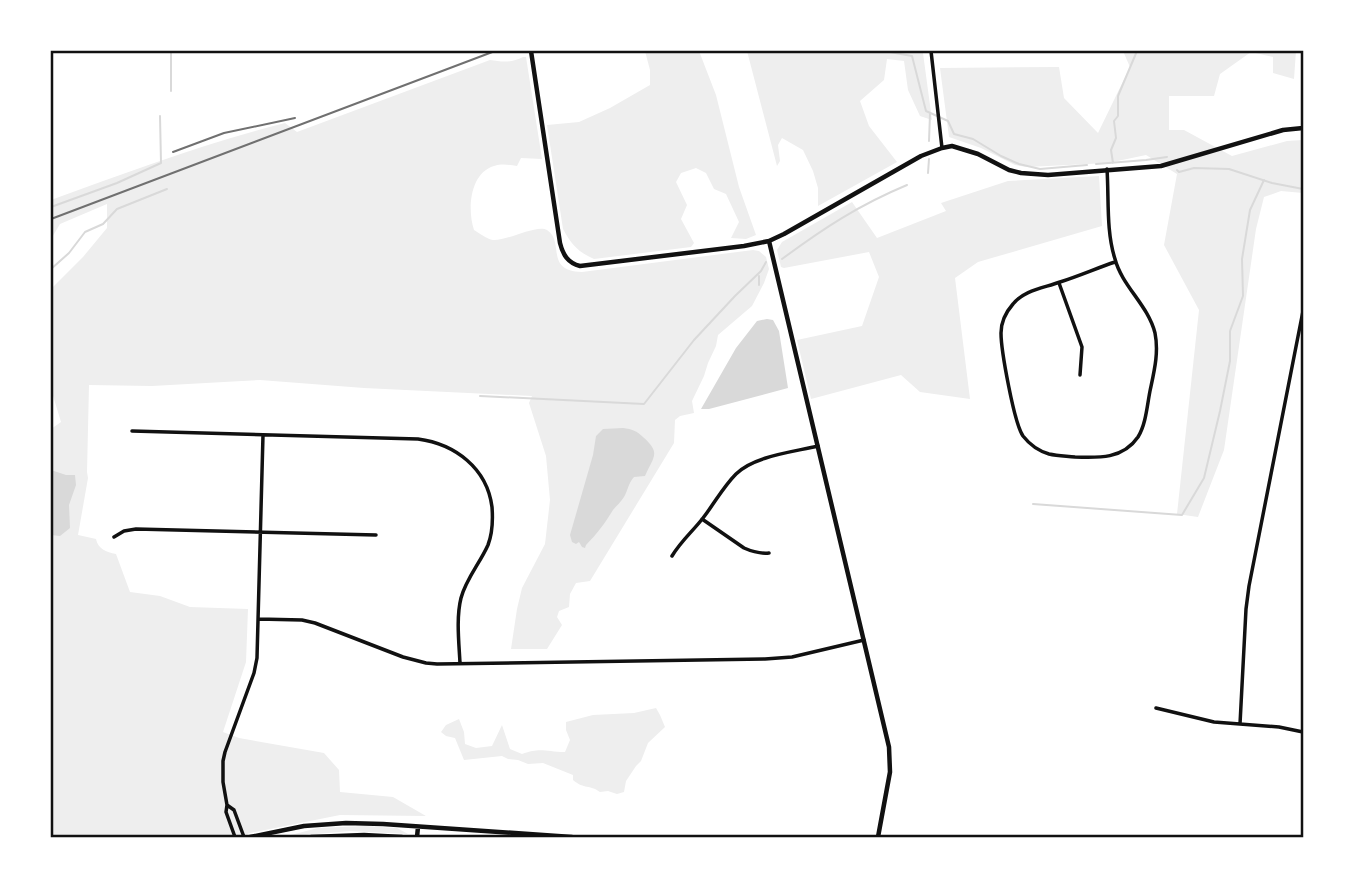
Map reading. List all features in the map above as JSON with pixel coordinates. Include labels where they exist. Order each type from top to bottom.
[{"type":"street","points":[[531,51],[560,243],[568,260],[576,265],[769,241],[911,162],[952,146],[970,150],[1009,170],[1028,175],[1048,175],[1161,166],[1283,130],[1303,128]]},
{"type":"street","points":[[931,51],[942,148]]},
{"type":"street","points":[[1107,169],[1111,243],[1115,262],[1151,321],[1155,333],[1157,355],[1145,416],[1138,437],[1122,452],[1109,457],[1045,453],[1026,439],[1017,422],[1002,346],[1002,322],[1014,303],[1028,292],[1115,262]]},
{"type":"street","points":[[769,241],[889,747],[890,772],[878,837]]},
{"type":"street","points":[[1059,282],[1082,347],[1080,375]]},
{"type":"street","points":[[1240,724],[1249,586],[1303,311]]},
{"type":"street","points":[[132,431],[418,439],[434,441],[450,448],[471,464],[480,476],[488,493],[493,518],[488,545],[462,596],[459,613],[460,663]]},
{"type":"street","points":[[235,837],[226,812],[223,761],[257,658],[263,435]]},
{"type":"street","points":[[671,556],[743,468],[760,460],[818,446]]},
{"type":"street","points":[[702,519],[751,552],[769,553]]},
{"type":"street","points":[[114,537],[124,531],[136,529],[376,535]]},
{"type":"street","points":[[258,619],[315,623],[426,663],[765,659],[792,657],[864,640]]},
{"type":"street","points":[[1156,708],[1205,720],[1303,732]]},
{"type":"street","points":[[227,805],[234,810],[244,837]]},
{"type":"street","points":[[250,837],[283,830],[358,823],[572,837]]},
{"type":"street","points":[[417,837],[418,827]]},
{"type":"street","points":[[311,837],[402,837]]},
{"type":"shaded area","points":[[645,51],[699,51],[716,95],[739,187],[756,235],[746,239],[731,238],[739,222],[726,194],[714,189],[706,173],[696,168],[681,173],[676,182],[687,205],[681,219],[694,243],[691,247],[594,259],[579,250],[566,234],[547,125],[579,122],[650,85],[650,70]]},
{"type":"shaded area","points":[[747,51],[918,51],[923,53],[932,120],[920,116],[908,90],[904,61],[887,59],[884,80],[860,101],[869,126],[897,162],[818,206],[818,188],[803,150],[782,138],[778,145],[780,161],[777,166]]},
{"type":"shaded area","points":[[1123,51],[1296,51],[1294,79],[1273,73],[1273,57],[1251,52],[1220,74],[1214,96],[1169,96],[1169,130],[1184,130],[1232,156],[1287,141],[1303,140],[1303,193],[1281,191],[1264,197],[1256,229],[1224,450],[1198,517],[1177,514],[1199,310],[1164,245],[1177,174],[1146,155],[1108,163],[1027,167],[1015,165],[981,148],[949,137],[940,68],[1059,67],[1064,98],[1098,133],[1130,67]]},
{"type":"shaded area","points":[[526,57],[542,159],[521,158],[517,166],[497,165],[480,176],[475,184],[471,202],[474,230],[493,240],[536,229],[547,230],[555,241],[557,255],[563,267],[582,272],[753,250],[766,257],[769,269],[752,306],[718,335],[716,346],[692,401],[694,413],[675,420],[674,443],[590,581],[576,583],[570,594],[569,607],[559,611],[557,617],[562,625],[547,649],[511,649],[522,588],[545,544],[550,500],[546,456],[529,403],[532,396],[260,380],[152,386],[89,385],[88,478],[78,535],[96,539],[103,550],[116,554],[130,592],[160,596],[190,607],[248,609],[246,662],[223,732],[239,738],[324,753],[339,770],[340,792],[393,797],[426,816],[340,815],[239,837],[51,837],[51,429],[61,422],[51,389],[51,289],[107,228],[107,204],[60,224],[51,239],[51,200],[167,158],[285,123],[297,132],[490,60],[507,62]]},
{"type":"shaded area","points":[[1099,176],[1102,226],[978,262],[955,278],[970,399],[920,392],[901,375],[811,399],[797,340],[862,326],[879,277],[869,252],[781,267],[777,250],[782,242],[852,202],[877,238],[946,211],[941,203],[1008,181]]},
{"type":"shaded area","points":[[773,320],[779,331],[788,388],[701,409],[736,348],[757,321]]},
{"type":"shaded area","points":[[623,428],[636,432],[649,442],[654,451],[653,459],[645,476],[634,477],[623,499],[585,548],[579,542],[572,542],[570,535],[596,436],[603,429]]},
{"type":"shaded area","points":[[51,470],[75,475],[76,485],[69,505],[70,528],[60,536],[51,535]]},
{"type":"shaded area","points":[[656,708],[665,727],[648,743],[641,761],[626,781],[624,792],[617,794],[600,792],[581,785],[573,780],[573,775],[543,763],[528,764],[502,756],[464,760],[455,738],[441,732],[446,725],[459,719],[465,744],[476,748],[492,746],[502,725],[510,749],[522,754],[539,750],[565,752],[570,740],[566,722],[593,715],[634,713]]},
{"type":"shaded area","points":[[318,828],[397,828],[408,834],[350,831],[283,837]]},
{"type":"waterway","points":[[171,51],[171,91]]},
{"type":"waterway","points":[[884,51],[912,56],[926,111],[948,121],[954,134],[973,139],[1019,164],[1040,169],[1087,165]]},
{"type":"waterway","points":[[1113,163],[1111,150],[1116,138],[1114,121],[1118,116],[1118,96],[1137,51]]},
{"type":"waterway","points":[[929,141],[930,114]]},
{"type":"waterway","points":[[51,207],[117,183],[161,163],[160,116]]},
{"type":"waterway","points":[[1096,164],[1167,157]]},
{"type":"waterway","points":[[928,173],[929,159]]},
{"type":"waterway","points":[[1177,170],[1229,169],[1272,183],[1303,189]]},
{"type":"waterway","points":[[1033,504],[1182,515],[1204,478],[1230,361],[1230,331],[1243,296],[1242,259],[1250,210],[1264,180]]},
{"type":"waterway","points":[[782,259],[842,218],[907,185]]},
{"type":"waterway","points":[[51,269],[69,253],[85,232],[103,224],[117,209],[167,189]]},
{"type":"waterway","points":[[480,396],[644,404],[694,340],[761,271],[766,262]]},
{"type":"waterway","points":[[759,276],[759,285]]},
{"type":"railway","points":[[51,219],[495,51]]},
{"type":"railway","points":[[173,152],[224,133],[295,118]]}]
